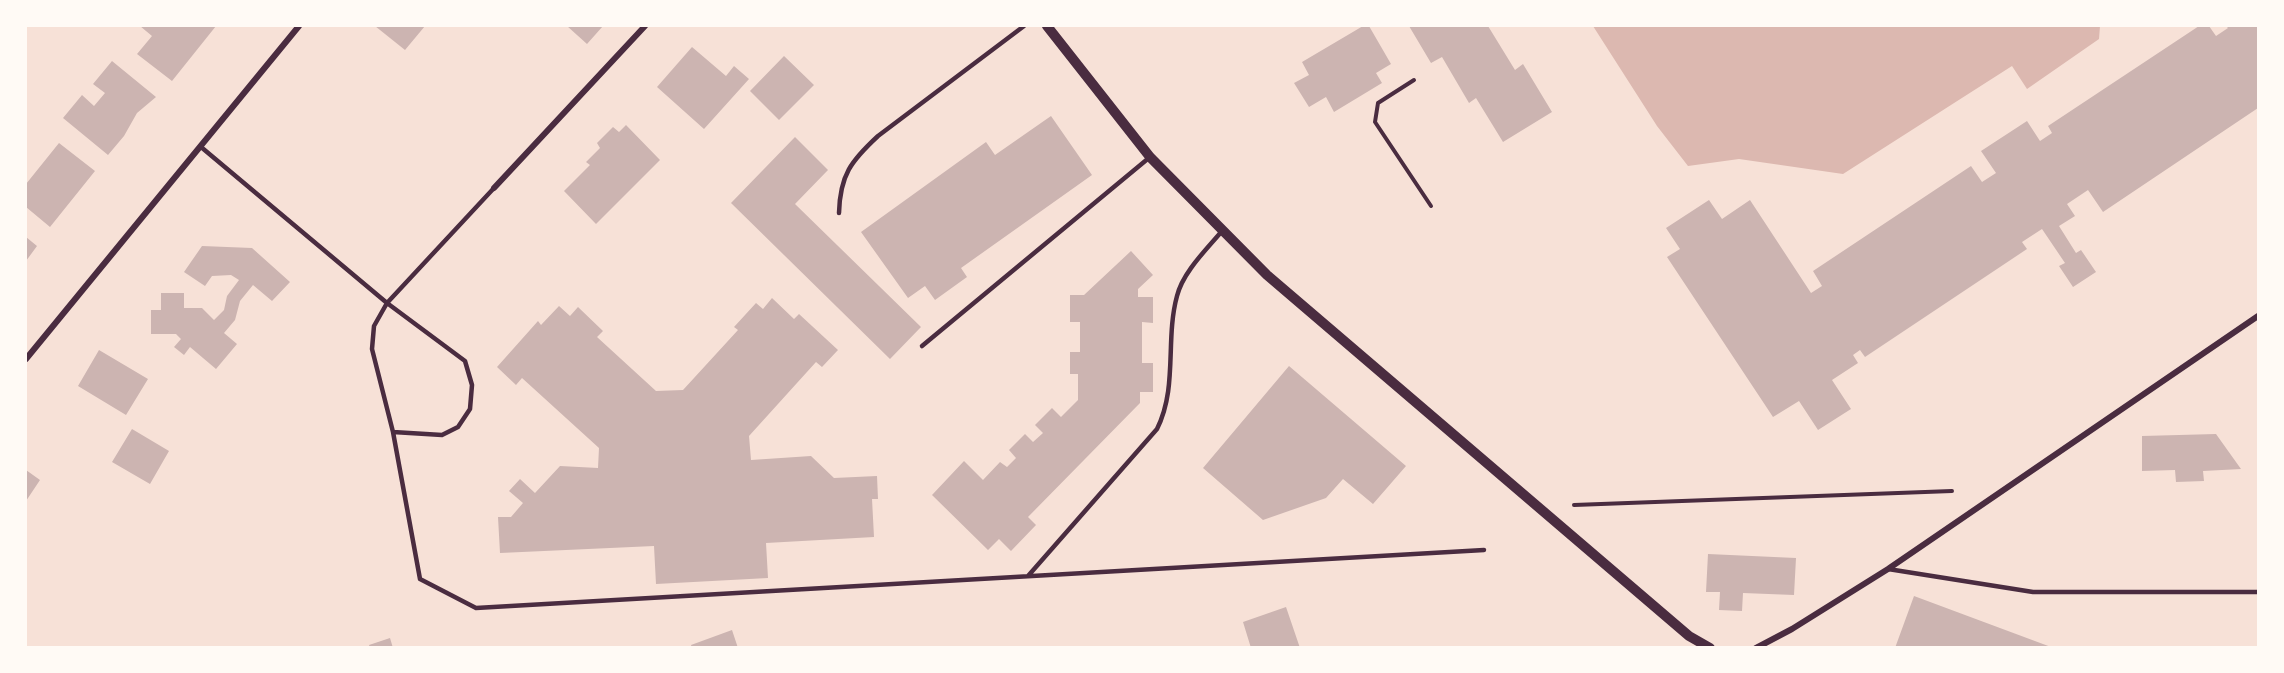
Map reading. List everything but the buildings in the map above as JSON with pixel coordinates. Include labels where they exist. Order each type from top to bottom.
[{"type":"street","points":[[26,359],[299,26]]},
{"type":"street","points":[[494,188],[645,26]]},
{"type":"street","points":[[1047,26],[1150,157],[1222,231],[1308,311],[1689,636],[1710,648]]},
{"type":"street","points":[[1756,648],[1792,629],[1888,569],[2259,316]]},
{"type":"lane","points":[[839,213],[840,189],[846,172],[859,154],[878,136],[1024,26]]},
{"type":"lane","points":[[201,147],[387,303],[465,361],[472,385],[470,409],[458,427],[442,435],[393,432]]},
{"type":"lane","points":[[922,346],[1150,157]]},
{"type":"lane","points":[[494,188],[387,303],[374,326],[372,349],[393,432],[420,579],[476,608],[1484,550]]},
{"type":"lane","points":[[1029,576],[1157,429],[1166,411],[1169,394],[1172,322],[1177,294],[1185,277],[1222,231]]},
{"type":"lane","points":[[1888,569],[2033,592],[2259,592]]},
{"type":"path","points":[[1414,80],[1378,104],[1375,122],[1431,206]]},
{"type":"path","points":[[1574,505],[1952,491]]},
{"type":"shaded area","points":[[1593,26],[2100,26],[2099,39],[2027,89],[2012,66],[1843,174],[1739,159],[1688,166],[1657,126]]}]
